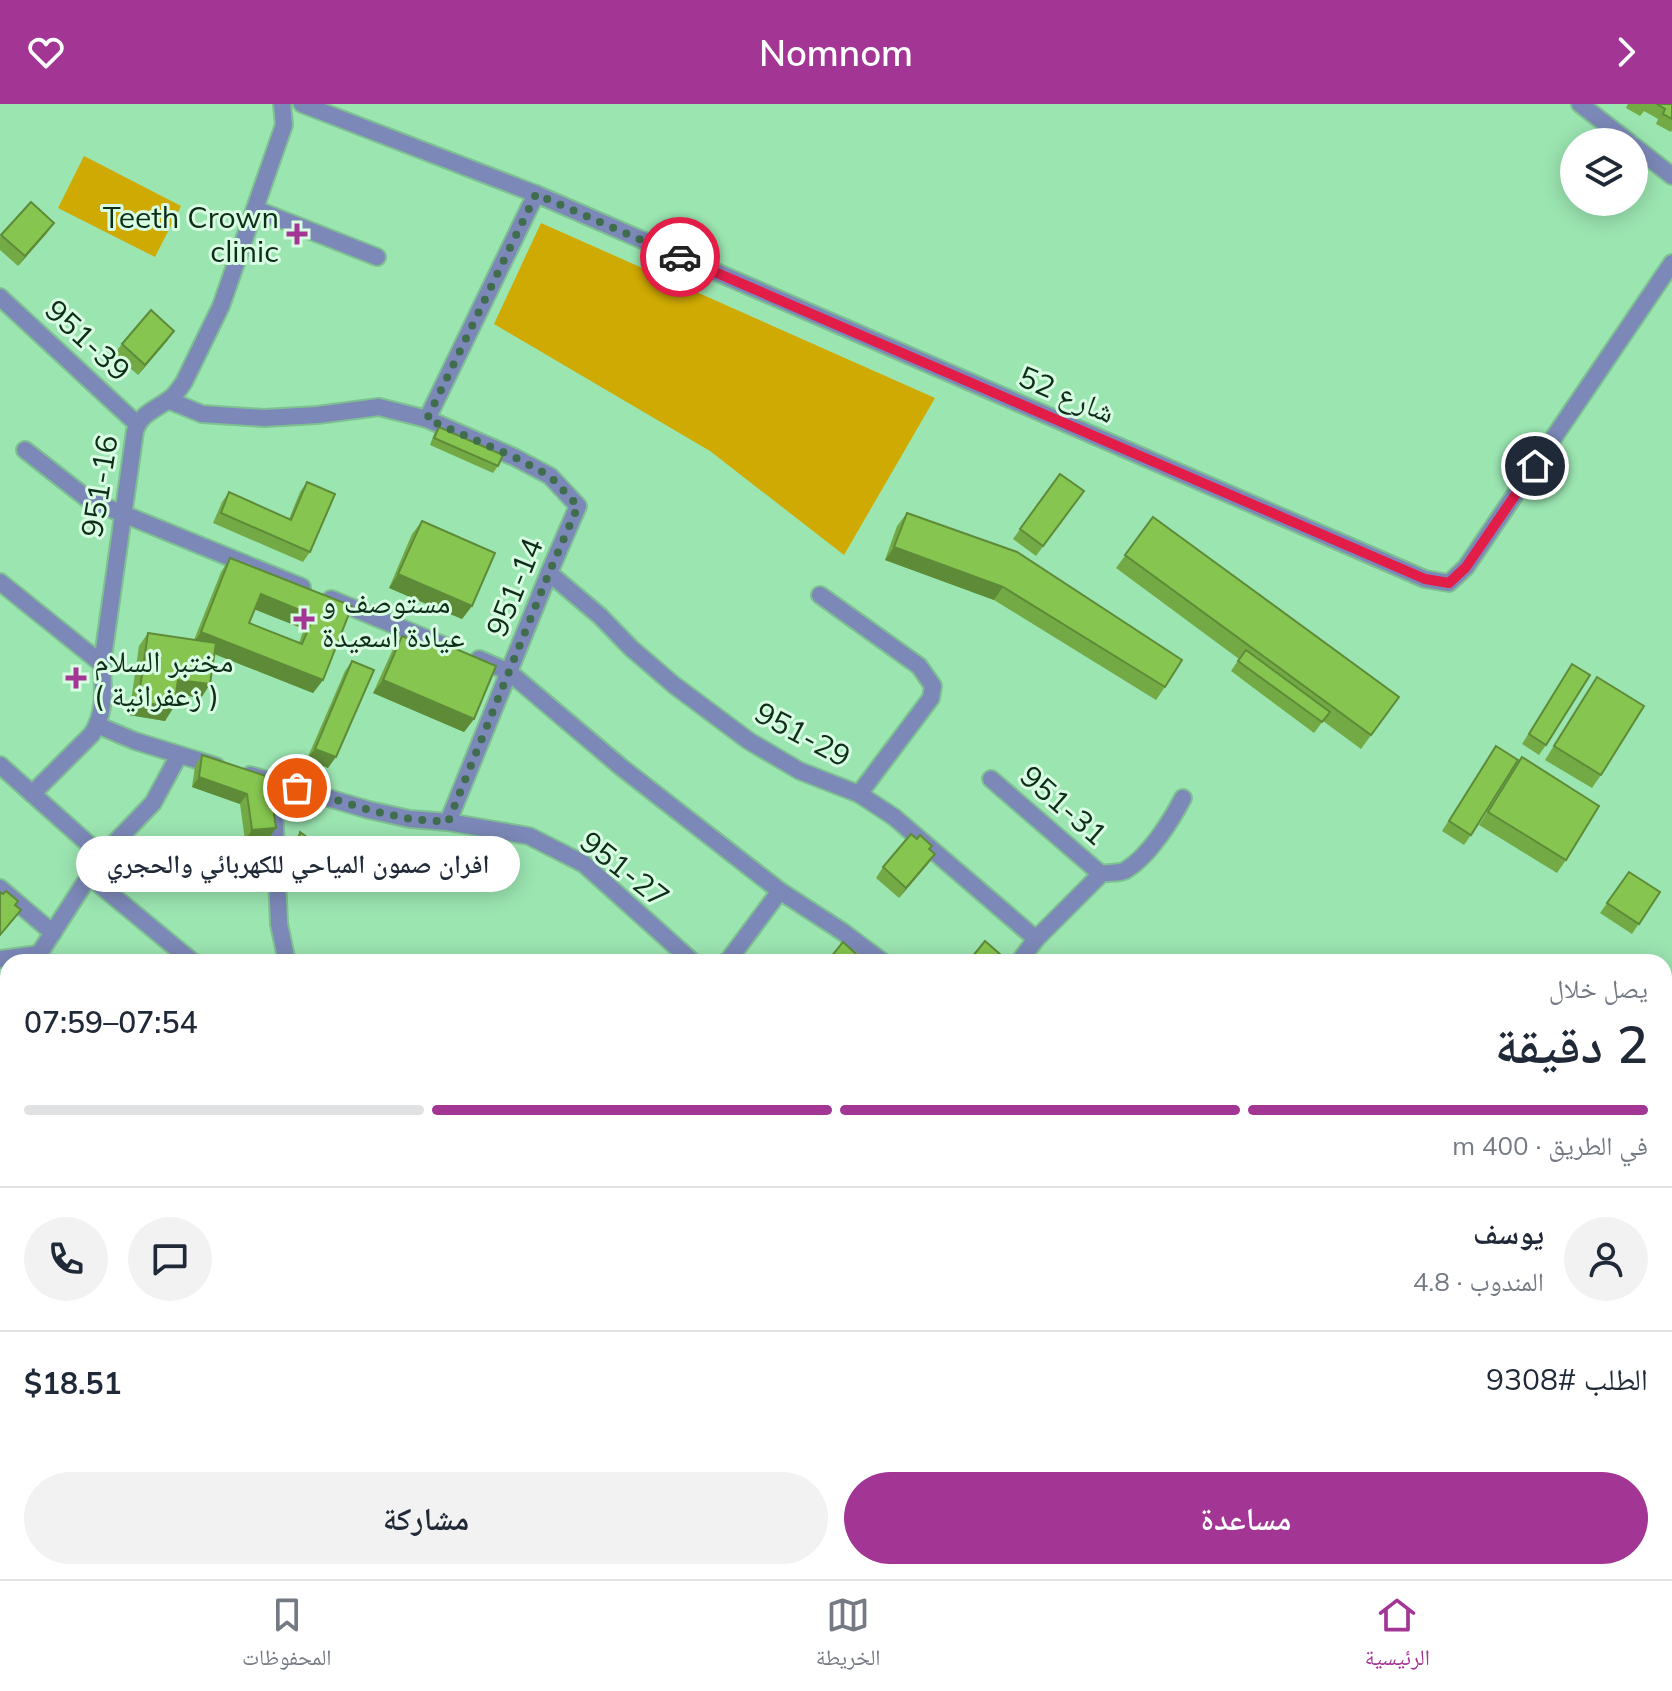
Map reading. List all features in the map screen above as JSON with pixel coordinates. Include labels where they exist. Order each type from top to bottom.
[{"type":"street","name":"951-16","points":[[97,725],[103,701],[102,664],[137,424],[147,413],[177,393],[221,306],[284,125],[282,104]]},
{"type":"street","name":"شارع 52","points":[[302,104],[536,194],[1425,579],[1449,583],[1466,567],[1672,263]]},
{"type":"street","points":[[1580,104],[1611,128]]},
{"type":"street","points":[[1648,157],[1672,176]]},
{"type":"street","points":[[168,400],[202,414],[264,418],[379,407],[427,419],[536,194]]},
{"type":"street","points":[[255,209],[377,257]]},
{"type":"street","name":"951-39","points":[[0,297],[137,424]]},
{"type":"street","name":"951-14","points":[[427,419],[550,476],[578,506],[448,822]]},
{"type":"street","points":[[25,450],[89,500],[509,672],[621,767],[780,891],[872,954]]},
{"type":"street","name":"951-29","points":[[549,573],[674,685],[749,741],[800,771],[859,794],[894,817],[1036,939]]},
{"type":"street","points":[[0,582],[102,664]]},
{"type":"street","points":[[820,595],[919,666],[933,686],[931,698],[859,794]]},
{"type":"street","points":[[32,794],[92,734],[97,725]]},
{"type":"street","name":"951-27","points":[[97,725],[179,755],[369,810],[529,836],[584,864],[684,954]]},
{"type":"street","points":[[44,954],[53,933],[102,856],[153,803],[179,755]]},
{"type":"street","points":[[0,765],[102,856]]},
{"type":"street","name":"951-31","points":[[991,779],[1101,874]]},
{"type":"street","points":[[273,781],[279,924],[285,954]]},
{"type":"street","points":[[1025,954],[1101,874],[1124,872],[1142,856],[1183,798]]},
{"type":"street","points":[[89,876],[183,954]]},
{"type":"street","points":[[0,888],[53,933]]},
{"type":"street","points":[[733,954],[780,891]]},
{"type":"shaded area","points":[[84,156],[181,206],[155,257],[58,208]]},
{"type":"shaded area","points":[[541,223],[935,398],[844,555],[710,451],[494,324]]},
{"type":"building","points":[[1657,104],[1672,104],[1672,119],[1663,114],[1665,109]]},
{"type":"building","points":[[31,202],[54,223],[25,256],[1,235]]},
{"type":"building","points":[[151,310],[174,331],[145,365],[122,344]]},
{"type":"building","points":[[439,427],[503,455],[498,466],[434,438]]},
{"type":"building","points":[[1060,474],[1084,491],[1043,546],[1020,529]]},
{"type":"building","points":[[307,482],[335,494],[310,552],[221,513],[229,492],[291,520]]},
{"type":"building","points":[[907,513],[1017,552],[1182,660],[1165,687],[1003,587],[894,547]]},
{"type":"building","points":[[1153,517],[1399,697],[1371,735],[1125,555]]},
{"type":"building","points":[[422,521],[495,553],[472,606],[398,574]]},
{"type":"building","points":[[230,558],[352,606],[323,680],[201,632]],"holes":[[[261,594],[314,616],[302,644],[249,623]]]},
{"type":"building","points":[[148,633],[216,643],[210,684],[178,680],[174,707],[138,702]]},
{"type":"building","points":[[402,636],[429,647],[433,639],[496,666],[474,719],[383,680]]},
{"type":"building","points":[[1246,650],[1330,712],[1322,722],[1238,661]]},
{"type":"building","points":[[352,661],[374,670],[336,757],[315,749]]},
{"type":"building","points":[[1572,664],[1590,675],[1546,745],[1529,734]]},
{"type":"building","points":[[1597,677],[1644,706],[1601,775],[1554,746]]},
{"type":"building","points":[[1496,746],[1518,760],[1471,835],[1449,821]]},
{"type":"building","points":[[202,755],[269,777],[276,828],[252,830],[247,794],[199,777]]},
{"type":"building","points":[[1522,757],[1599,806],[1566,860],[1488,812]]},
{"type":"building","points":[[300,832],[322,848],[306,871],[299,865],[309,851],[299,845]]},
{"type":"building","points":[[911,834],[917,839],[920,835],[932,846],[929,849],[935,854],[906,888],[883,867]]},
{"type":"building","points":[[1629,872],[1660,892],[1639,924],[1607,903]]},
{"type":"building","points":[[6,891],[18,901],[15,905],[21,910],[0,935],[0,892],[3,894]]},
{"type":"building","points":[[985,941],[1000,954],[974,954]]},
{"type":"building","points":[[843,942],[856,954],[833,954]]},
{"type":"way so far","points":[[297,788],[369,810],[410,819],[448,822],[578,506],[550,476],[427,419],[536,194],[680,257]]},
{"type":"place","name":"Teeth Crown clinic","points":[[297,234]]},
{"type":"place","name":"مستوصف و عيادة اسعيدة","points":[[304,619]]},
{"type":"place","name":"مختبر السلام ( زعفرانية )","points":[[76,678]]},
{"type":"place","name":"افران صمون المياحي للكهربائي والحجري","points":[[297,788]]},
{"type":"route","points":[[680,257],[1425,579],[1449,583],[1466,567],[1535,466]]}]
